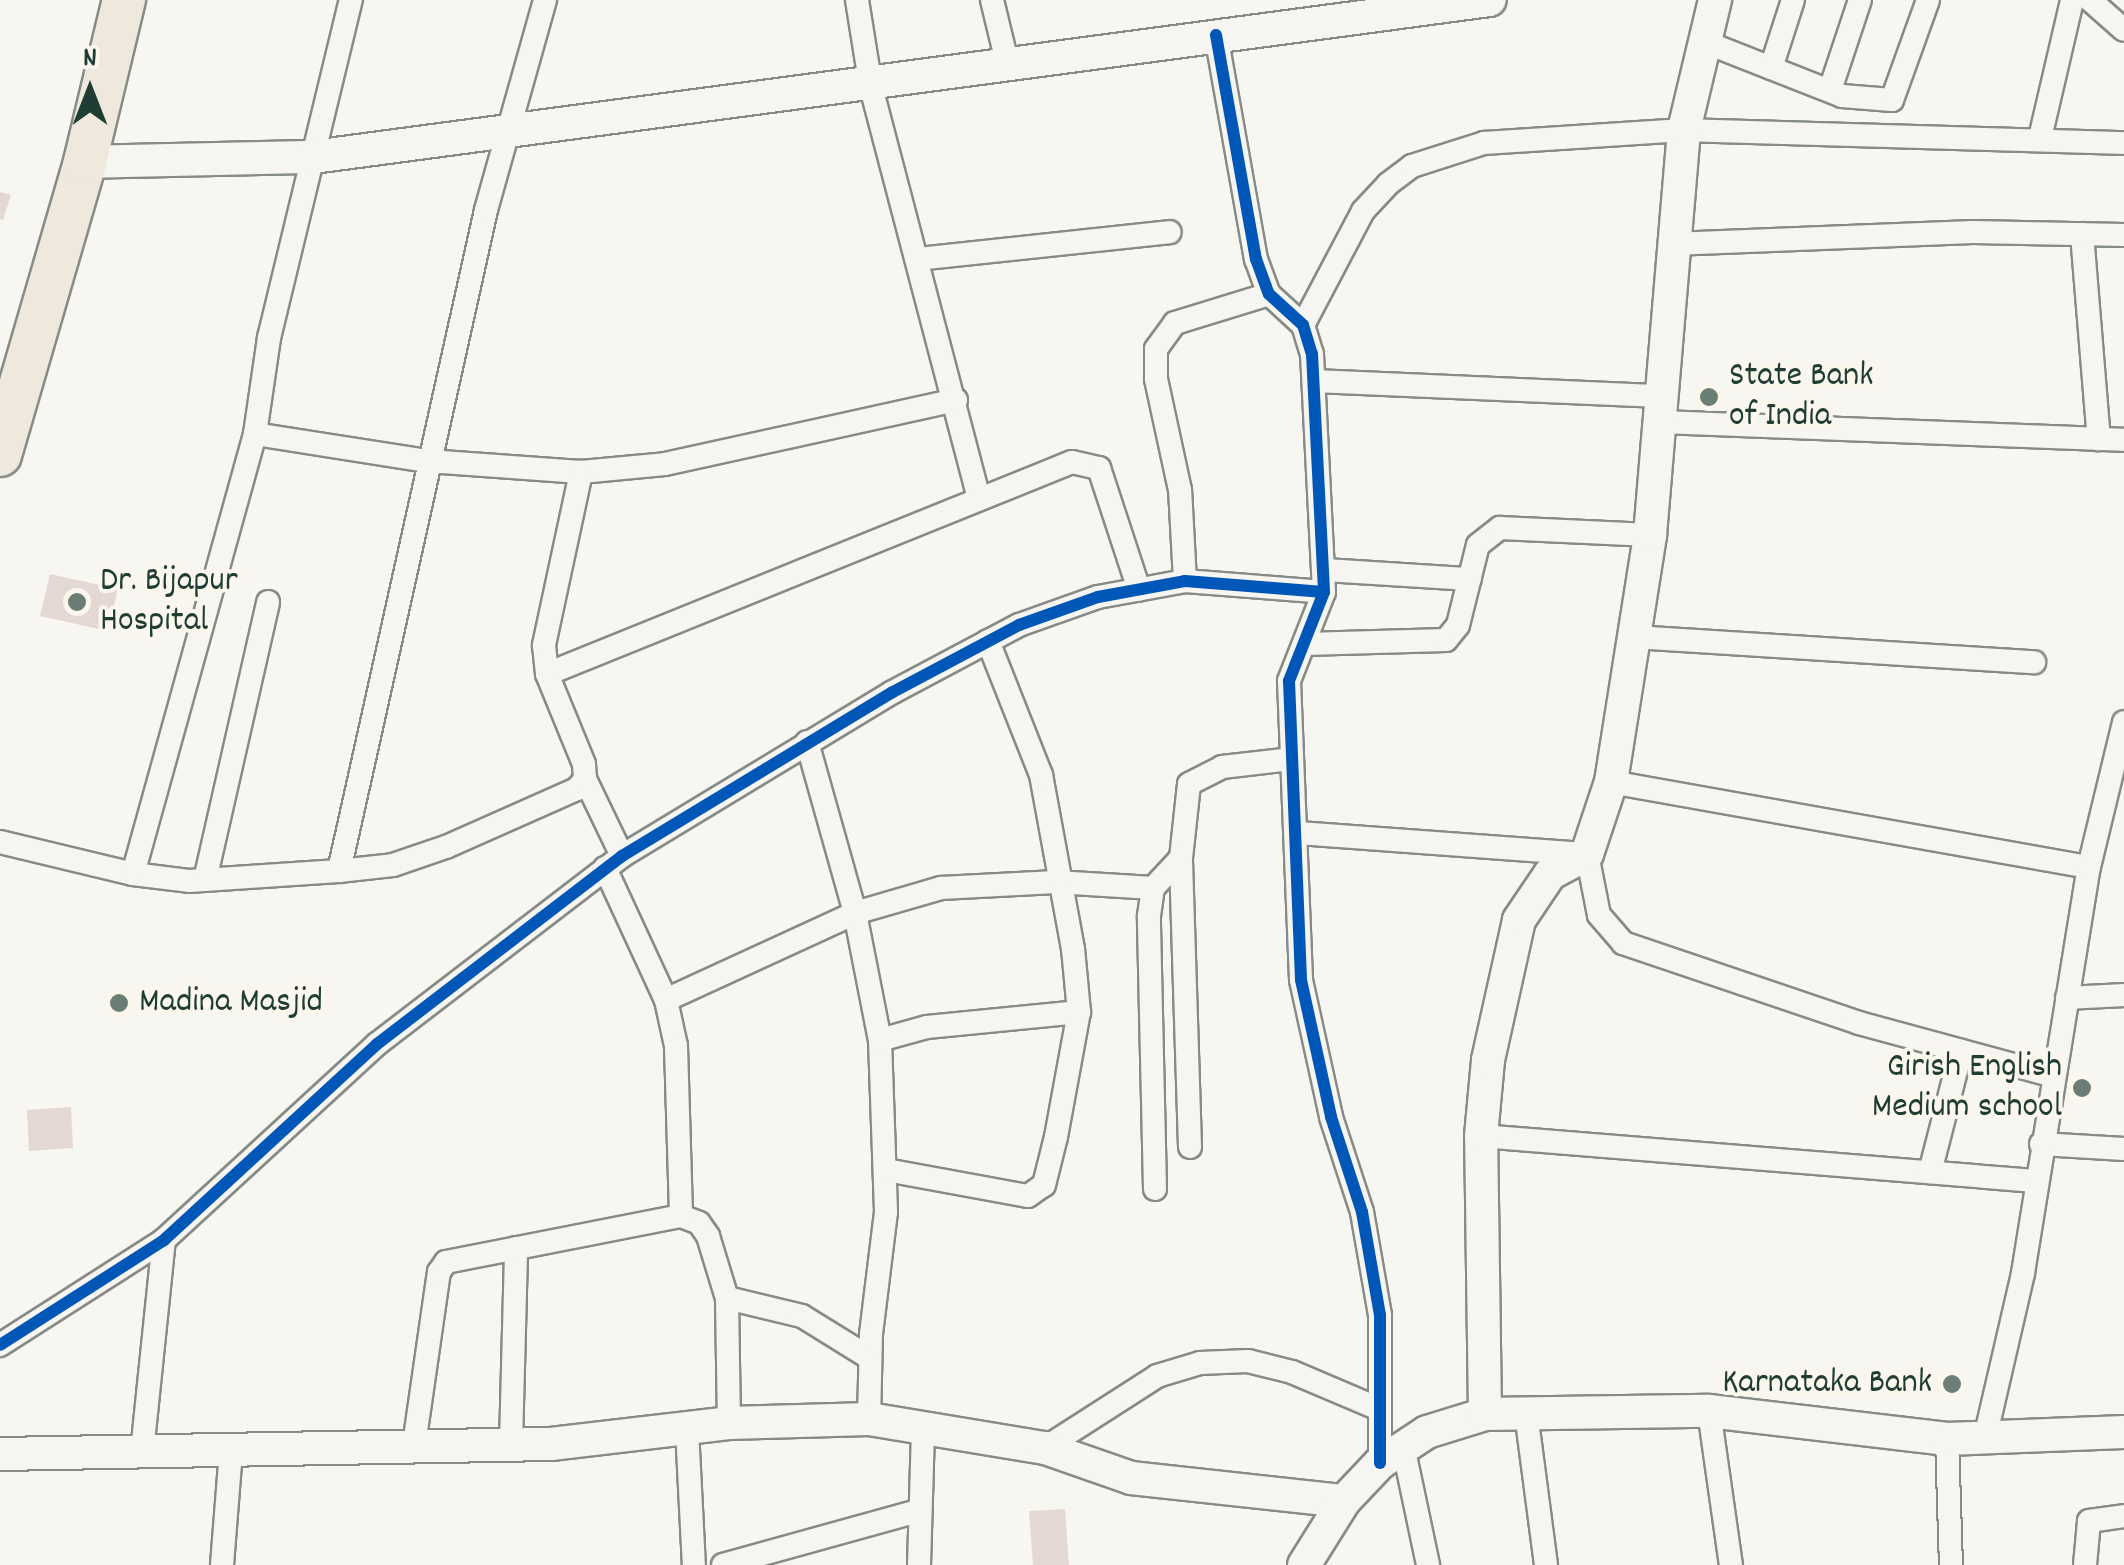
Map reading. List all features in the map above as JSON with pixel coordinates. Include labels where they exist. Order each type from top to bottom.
[{"type":"highway","points":[[0,454],[85,162],[124,0]]},
{"type":"street","points":[[133,874],[255,434],[269,338],[352,0]]},
{"type":"street","points":[[340,871],[428,461],[544,0]]},
{"type":"street","points":[[857,0],[870,87],[978,494]]},
{"type":"street","points":[[992,0],[1008,66]]},
{"type":"street","points":[[85,162],[312,157],[509,128],[870,87],[1216,35],[1490,0]]},
{"type":"street","points":[[1714,0],[1684,130],[1650,535],[1612,782],[1586,854],[1599,914],[1623,943],[1960,1051],[2054,1076]]},
{"type":"street","points":[[1771,68],[1793,0]]},
{"type":"street","points":[[1832,138],[1836,93],[1860,0]]},
{"type":"street","points":[[1704,42],[1836,93],[1892,100],[1928,0]]},
{"type":"street","points":[[2040,138],[2072,0]]},
{"type":"street","points":[[2090,0],[2124,30]]},
{"type":"street","points":[[1216,35],[1256,259],[1270,294],[1303,325],[1314,380],[1325,581],[1305,644],[1288,681],[1299,834],[1301,980],[1331,1117],[1362,1212],[1380,1315],[1379,1409],[1428,1565]]},
{"type":"street","points":[[1303,325],[1363,211],[1412,166],[1484,143],[1684,130],[1832,138],[2124,142]]},
{"type":"street","points":[[918,258],[1170,232]]},
{"type":"street","points":[[1672,244],[1973,232],[2124,235]]},
{"type":"street","points":[[2082,234],[2099,440]]},
{"type":"street","points":[[1185,580],[1180,490],[1159,394],[1156,349],[1175,323],[1270,294]]},
{"type":"street","points":[[1314,380],[1660,409],[2124,440]]},
{"type":"street","points":[[255,434],[428,461],[580,472],[665,464],[956,400]]},
{"type":"street","points":[[547,674],[978,494],[1088,460],[1098,468],[1139,590]]},
{"type":"street","points":[[580,472],[546,622],[547,674],[666,1000],[676,1046],[680,1216]]},
{"type":"street","points":[[1305,644],[1446,640],[1458,625],[1478,545],[1500,528],[1650,535]]},
{"type":"street","points":[[0,1345],[164,1240],[377,1044],[614,862],[807,742],[988,642],[1073,605],[1185,580],[1470,579]]},
{"type":"street","points":[[205,880],[268,602]]},
{"type":"street","points":[[1633,637],[2034,662]]},
{"type":"street","points":[[886,1170],[1016,1196],[1038,1192],[1056,1138],[1079,1012],[1041,775],[988,642]]},
{"type":"street","points":[[1986,1438],[2023,1273],[2040,1144],[2089,867],[2114,816],[2124,722]]},
{"type":"street","points":[[807,742],[855,913],[880,1040],[886,1170],[870,1358],[869,1418]]},
{"type":"street","points":[[1190,1147],[1181,858],[1189,784],[1201,774],[1291,759]]},
{"type":"street","points":[[0,842],[133,874],[205,880],[340,871],[393,865],[446,847],[585,780]]},
{"type":"street","points":[[1612,782],[2089,867]]},
{"type":"street","points":[[1299,834],[1586,854]]},
{"type":"street","points":[[1485,1414],[1481,1136],[1488,1060],[1519,920],[1550,874],[1586,854]]},
{"type":"street","points":[[1156,1189],[1153,888],[1181,858]]},
{"type":"street","points":[[666,1000],[855,913],[941,888],[1056,882],[1153,888]]},
{"type":"street","points":[[2067,998],[2124,995]]},
{"type":"street","points":[[880,1040],[927,1027],[1079,1012]]},
{"type":"street","points":[[1930,1172],[1960,1051]]},
{"type":"street","points":[[1481,1136],[2035,1182]]},
{"type":"street","points":[[2040,1144],[2124,1150]]},
{"type":"street","points":[[414,1445],[439,1272],[460,1257],[680,1216],[699,1223],[708,1236],[727,1298],[729,1423]]},
{"type":"street","points":[[142,1452],[164,1240]]},
{"type":"street","points":[[511,1444],[516,1248]]},
{"type":"street","points":[[727,1298],[802,1316],[870,1358]]},
{"type":"street","points":[[1045,1448],[1158,1376],[1200,1363],[1248,1361],[1292,1372],[1379,1409]]},
{"type":"street","points":[[1304,1565],[1344,1501],[1392,1454],[1485,1414],[1709,1411],[1948,1439],[2124,1432]]},
{"type":"street","points":[[1709,1411],[1731,1565]]},
{"type":"street","points":[[1526,1412],[1546,1565]]},
{"type":"street","points":[[0,1454],[511,1444],[729,1423],[869,1418],[1045,1448],[1131,1478],[1344,1501]]},
{"type":"street","points":[[918,1565],[923,1428]]},
{"type":"street","points":[[687,1429],[694,1565]]},
{"type":"street","points":[[1948,1439],[1951,1565]]},
{"type":"street","points":[[222,1565],[231,1450]]},
{"type":"street","points":[[723,1565],[918,1511]]},
{"type":"street","points":[[2084,1565],[2089,1521],[2124,1516]]},
{"type":"building","points":[[0,192],[11,195],[3,220],[0,219]]},
{"type":"building","points":[[50,574],[118,589],[108,631],[40,616]]},
{"type":"building","points":[[71,1107],[73,1148],[29,1151],[27,1110]]},
{"type":"building","points":[[1065,1509],[1069,1565],[1033,1565],[1029,1511]]},
{"type":"cycle path","points":[[1216,35],[1256,259],[1269,294],[1303,325],[1312,354],[1324,592],[1289,681],[1301,980],[1331,1117],[1362,1212],[1380,1315],[1380,1463]]},
{"type":"cycle path","points":[[0,1345],[164,1240],[377,1044],[622,856],[891,693],[1019,625],[1098,597],[1185,581],[1324,592]]},
{"type":"place","name":"State Bank of India","points":[[1709,397]]},
{"type":"place","name":"Dr. Bijapur Hospital","points":[[77,602]]},
{"type":"place","name":"Madina Masjid","points":[[119,1003]]},
{"type":"place","name":"Girish English Medium school","points":[[2082,1088]]},
{"type":"place","name":"Karnataka Bank","points":[[1952,1384]]}]
